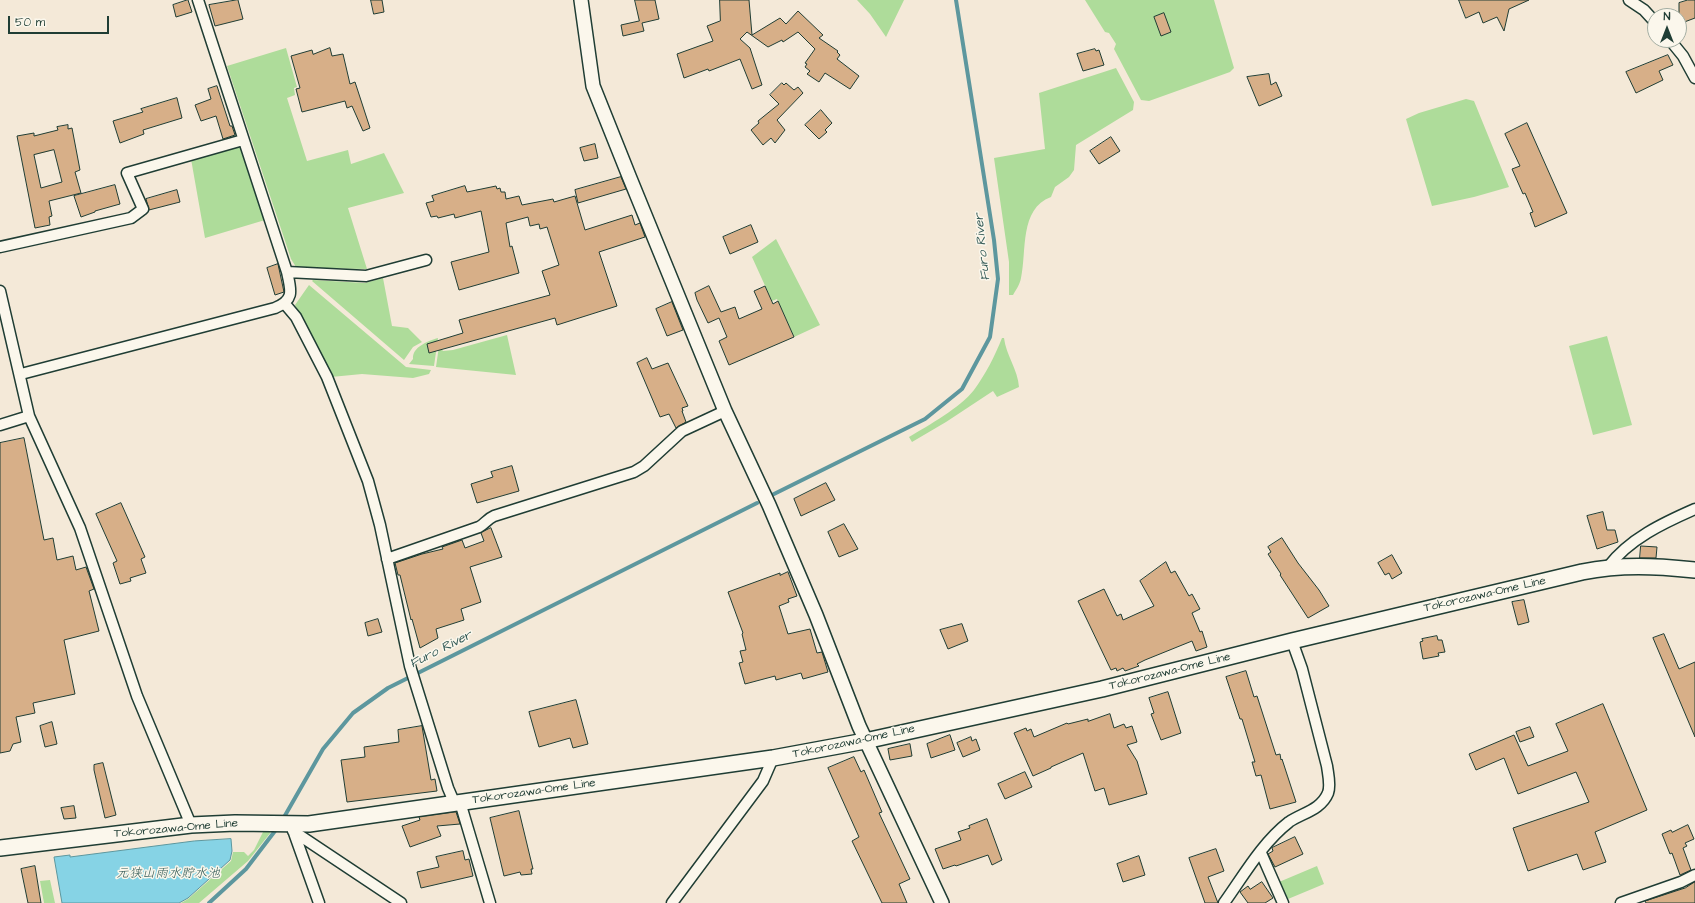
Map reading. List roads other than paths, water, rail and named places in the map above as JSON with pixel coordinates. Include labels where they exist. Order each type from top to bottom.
[{"type":"main road","name":"Tokorozawa-Ome Line","points":[[0,848],[192,825],[272,823],[292,828],[457,802],[773,758],[865,741],[1102,689],[1544,580],[1608,567],[1655,567],[1695,570]]},
{"type":"street","points":[[21,374],[285,304],[289,298],[290,286],[287,272],[198,0]]},
{"type":"street","points":[[581,0],[593,86],[725,411],[769,505],[816,615],[865,741],[942,903]]},
{"type":"street","points":[[1629,0],[1647,13]]},
{"type":"street","points":[[1676,48],[1683,56],[1695,78]]},
{"type":"street","points":[[0,247],[131,218],[143,209],[127,172],[243,140]]},
{"type":"street","points":[[287,272],[366,276],[426,260]]},
{"type":"street","points":[[0,291],[21,374],[29,416],[80,528],[137,696],[192,825]]},
{"type":"street","points":[[285,304],[296,317],[327,377],[368,481],[380,525],[410,666],[448,788],[457,802],[490,903]]},
{"type":"street","points":[[387,559],[479,527],[487,519],[494,516],[634,472],[644,466],[682,431],[725,411]]},
{"type":"street","points":[[0,424],[29,416]]},
{"type":"street","points":[[1608,567],[1618,554],[1660,525],[1695,509]]},
{"type":"street","points":[[1224,903],[1271,839],[1291,821],[1311,811],[1323,801],[1328,792],[1329,780],[1327,766],[1302,669],[1292,641]]},
{"type":"street","points":[[672,903],[763,781],[773,758]]},
{"type":"street","points":[[292,828],[319,903]]},
{"type":"street","points":[[292,828],[401,903]]},
{"type":"street","points":[[1261,853],[1283,903]]},
{"type":"street","points":[[1621,903],[1681,882],[1695,875]]},
{"type":"water","name":"元狭山雨水貯水池","points":[[231,839],[232,851],[230,860],[188,898],[179,903],[62,903],[54,857],[70,855],[70,857],[194,841]]},
{"type":"waterway","name":"Furo River","points":[[772,495],[925,419],[962,389],[990,337],[998,279],[994,240],[956,0]]},
{"type":"waterway","name":"Furo River","points":[[283,819],[323,749],[353,713],[388,688],[757,503]]},
{"type":"waterway","name":"Furo River","points":[[209,903],[246,869],[278,827]]}]
